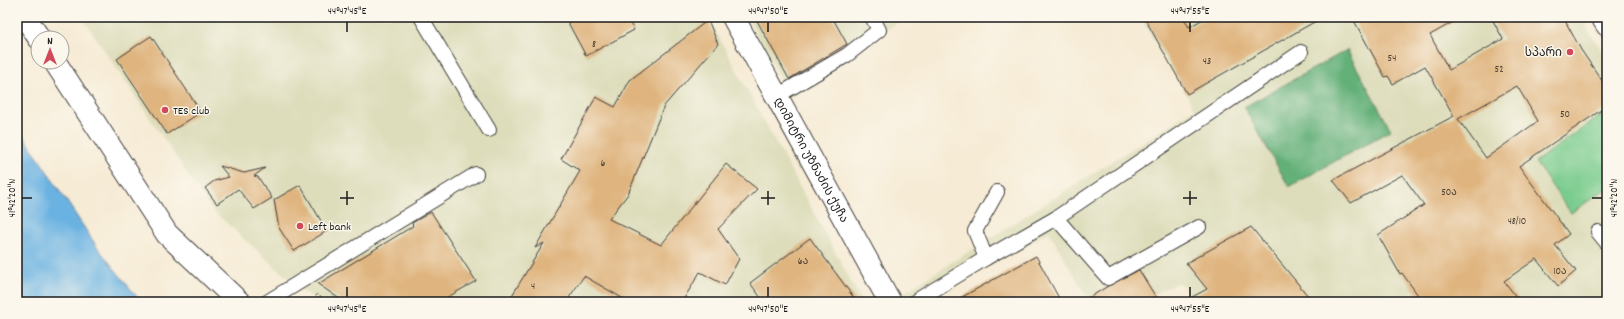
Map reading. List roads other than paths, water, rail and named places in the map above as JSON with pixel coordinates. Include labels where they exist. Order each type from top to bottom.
[{"type":"main road","points":[[25,17],[34,30]]},
{"type":"main road","name":"დიმიტრი უზნაძის ქუჩა","points":[[733,17],[890,302]]},
{"type":"main road","points":[[1602,17],[1607,25]]},
{"type":"main road","points":[[60,70],[167,234],[239,302]]},
{"type":"lane","points":[[421,17],[489,130]]},
{"type":"lane","points":[[777,96],[847,54],[880,30],[872,17]]},
{"type":"lane","points":[[914,302],[986,258],[1056,218],[1301,52]]},
{"type":"lane","points":[[267,302],[476,174]]},
{"type":"lane","points":[[986,258],[975,231],[997,192]]},
{"type":"lane","points":[[1056,218],[1108,278],[1199,227]]},
{"type":"lane","points":[[1598,232],[1607,243]]},
{"type":"water","points":[[17,126],[97,247],[141,302],[17,302]]},
{"type":"place","name":"სპარი","points":[[1570,52]]},
{"type":"place","name":"TES club","points":[[165,110]]},
{"type":"place","name":"Left bank","points":[[300,226]]}]
